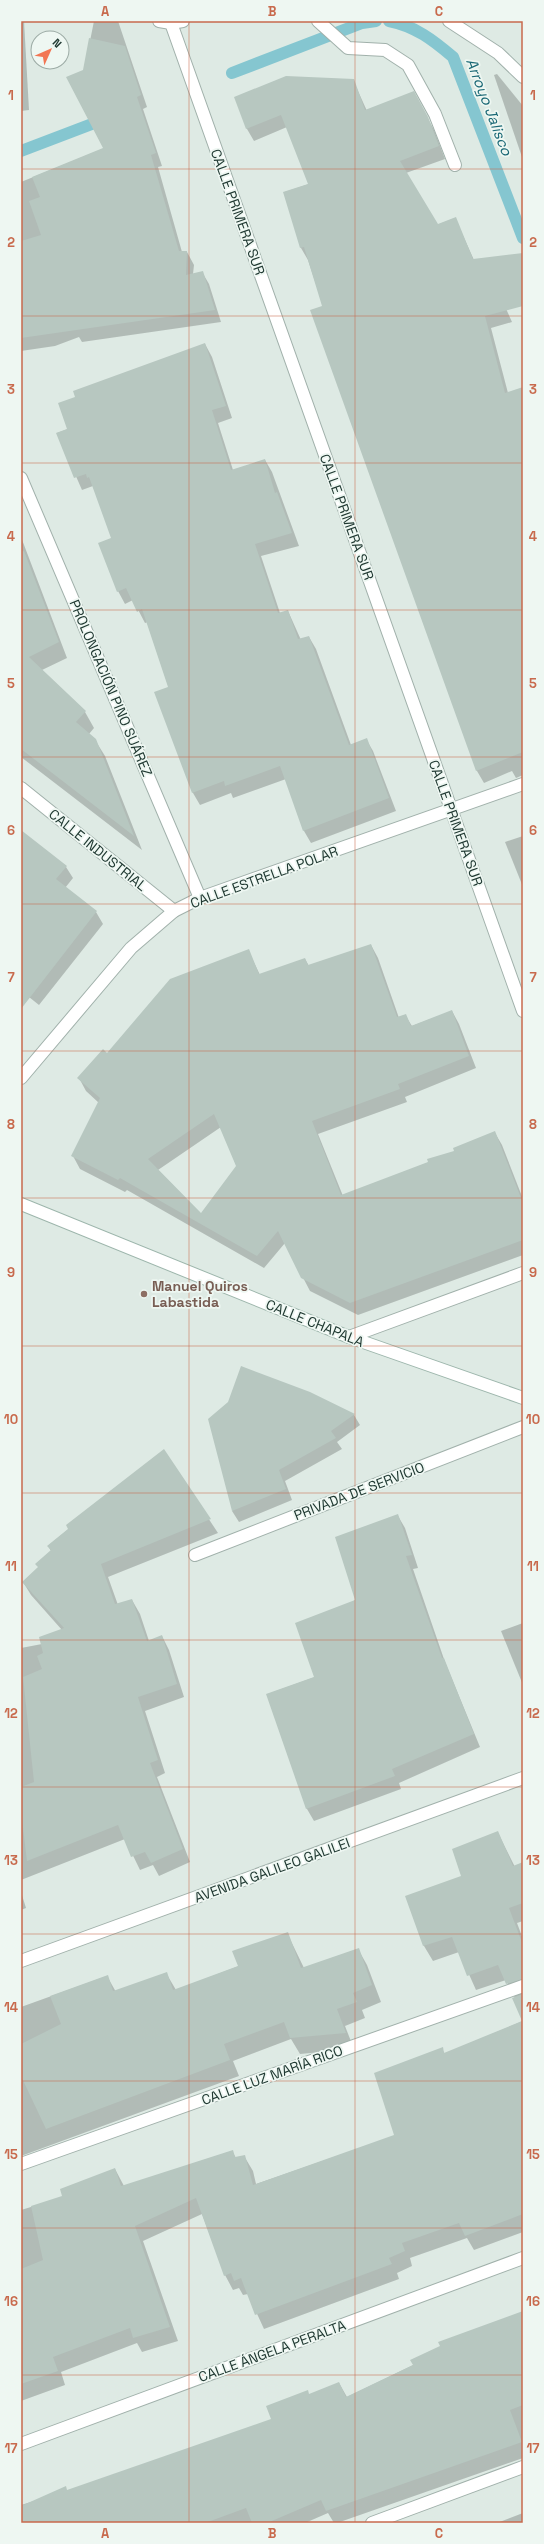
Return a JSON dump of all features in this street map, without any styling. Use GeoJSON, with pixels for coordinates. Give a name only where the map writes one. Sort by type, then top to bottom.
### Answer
{"type":"FeatureCollection","features":[{"type":"Feature","properties":{"kind":"street"},"geometry":{"type":"LineString","coordinates":[[159,21],[177,22]]}},
{"type":"Feature","properties":{"kind":"street"},"geometry":{"type":"LineString","coordinates":[[318,21],[348,48],[385,50],[408,65],[436,114],[454,165]]}},
{"type":"Feature","properties":{"kind":"street"},"geometry":{"type":"LineString","coordinates":[[449,21],[498,54],[523,78]]}},
{"type":"Feature","properties":{"kind":"street","name":"CALLE PRIMERA SUR"},"geometry":{"type":"LineString","coordinates":[[177,22],[451,810],[523,1011]]}},
{"type":"Feature","properties":{"kind":"street","name":"PROLONGACIÓN PINO SUÁREZ"},"geometry":{"type":"LineString","coordinates":[[21,478],[200,898]]}},
{"type":"Feature","properties":{"kind":"street","name":"CALLE ESTRELLA POLAR"},"geometry":{"type":"LineString","coordinates":[[21,1078],[131,948],[174,911],[200,898],[523,784]]}},
{"type":"Feature","properties":{"kind":"street","name":"CALLE INDUSTRIAL"},"geometry":{"type":"LineString","coordinates":[[21,788],[174,911]]}},
{"type":"Feature","properties":{"kind":"street","name":"CALLE CHAPALA"},"geometry":{"type":"LineString","coordinates":[[21,1204],[349,1337],[523,1398]]}},
{"type":"Feature","properties":{"kind":"street"},"geometry":{"type":"LineString","coordinates":[[349,1337],[523,1273]]}},
{"type":"Feature","properties":{"kind":"street","name":"PRIVADA DE SERVICIO"},"geometry":{"type":"LineString","coordinates":[[195,1555],[523,1427]]}},
{"type":"Feature","properties":{"kind":"street","name":"AVENIDA GALILEO GALILEI"},"geometry":{"type":"LineString","coordinates":[[21,1961],[523,1778]]}},
{"type":"Feature","properties":{"kind":"street","name":"CALLE LUZ MARÍA RICO"},"geometry":{"type":"LineString","coordinates":[[21,2164],[523,1986]]}},
{"type":"Feature","properties":{"kind":"street","name":"CALLE ÁNGELA PERALTA"},"geometry":{"type":"LineString","coordinates":[[21,2444],[523,2258]]}},
{"type":"Feature","properties":{"kind":"street"},"geometry":{"type":"LineString","coordinates":[[372,2523],[523,2467]]}},
{"type":"Feature","properties":{"kind":"building"},"geometry":{"type":"Polygon","coordinates":[[[89,38],[125,46],[141,95],[137,97],[156,153],[151,155],[179,251],[187,251],[186,275],[203,271],[215,310],[21,338],[21,241],[41,235],[29,201],[40,197],[32,177],[103,148],[66,77],[83,70],[89,38]]]}},
{"type":"Feature","properties":{"kind":"building"},"geometry":{"type":"Polygon","coordinates":[[[286,76],[354,79],[365,110],[414,91],[428,117],[439,146],[400,161],[438,224],[456,217],[473,259],[523,253],[523,306],[485,316],[505,393],[523,387],[523,752],[476,771],[310,310],[322,306],[304,247],[300,248],[283,192],[308,184],[281,115],[246,129],[234,97],[286,76]]]}},
{"type":"Feature","properties":{"kind":"building"},"geometry":{"type":"Polygon","coordinates":[[[205,343],[226,406],[212,410],[231,470],[265,459],[275,493],[277,492],[292,533],[255,544],[278,613],[288,610],[298,639],[309,636],[349,745],[367,738],[389,798],[303,831],[280,766],[225,786],[224,781],[192,793],[154,692],[168,687],[142,609],[137,612],[126,588],[117,592],[98,543],[111,538],[89,477],[87,478],[86,474],[74,478],[56,433],[67,429],[58,403],[75,397],[73,391],[205,343]]]}},
{"type":"Feature","properties":{"kind":"building"},"geometry":{"type":"Polygon","coordinates":[[[24,551],[59,642],[29,657],[86,711],[76,722],[96,739],[134,836],[21,749],[21,552],[24,551]]]}},
{"type":"Feature","properties":{"kind":"building"},"geometry":{"type":"Polygon","coordinates":[[[21,830],[67,866],[56,879],[97,911],[21,1009],[21,830]]]}},
{"type":"Feature","properties":{"kind":"building"},"geometry":{"type":"Polygon","coordinates":[[[371,944],[397,1017],[406,1014],[411,1026],[452,1010],[469,1056],[398,1084],[400,1089],[312,1121],[341,1195],[428,1162],[427,1159],[454,1151],[453,1148],[495,1131],[523,1203],[523,1240],[350,1303],[301,1278],[278,1231],[257,1256],[120,1178],[118,1180],[71,1156],[100,1098],[77,1078],[103,1049],[107,1053],[170,979],[249,949],[259,974],[305,958],[308,965],[371,944]],[[214,1114],[148,1159],[201,1213],[236,1166],[214,1114]]]}},
{"type":"Feature","properties":{"kind":"building"},"geometry":{"type":"Polygon","coordinates":[[[241,1366],[310,1392],[355,1414],[331,1431],[336,1438],[279,1470],[286,1489],[232,1511],[208,1419],[228,1402],[241,1366]]]}},
{"type":"Feature","properties":{"kind":"building"},"geometry":{"type":"Polygon","coordinates":[[[164,1449],[211,1519],[101,1564],[115,1604],[132,1599],[147,1641],[162,1635],[177,1684],[138,1697],[158,1760],[150,1763],[183,1849],[151,1863],[145,1852],[131,1857],[118,1825],[27,1861],[21,1812],[21,1787],[34,1782],[23,1677],[42,1669],[37,1656],[43,1653],[39,1637],[64,1628],[22,1582],[38,1567],[35,1564],[51,1550],[47,1546],[68,1529],[66,1525],[164,1449]]]}},
{"type":"Feature","properties":{"kind":"building"},"geometry":{"type":"Polygon","coordinates":[[[398,1514],[412,1555],[406,1556],[442,1658],[444,1658],[474,1734],[392,1769],[395,1776],[306,1809],[266,1694],[314,1677],[295,1623],[355,1600],[335,1537],[398,1514]]]}},
{"type":"Feature","properties":{"kind":"building"},"geometry":{"type":"Polygon","coordinates":[[[498,1831],[513,1866],[523,1862],[523,1903],[509,1908],[523,1945],[523,1979],[506,1984],[498,1965],[467,1976],[452,1937],[423,1946],[405,1896],[461,1876],[452,1849],[498,1831]]]}},
{"type":"Feature","properties":{"kind":"building"},"geometry":{"type":"Polygon","coordinates":[[[288,1932],[301,1968],[359,1948],[372,1985],[353,1993],[357,2002],[337,2009],[346,2033],[290,2038],[284,2022],[224,2044],[230,2060],[46,2129],[21,2076],[21,2044],[61,2024],[50,1996],[108,1975],[113,1991],[167,1972],[173,1990],[238,1966],[232,1951],[288,1932]]]}},
{"type":"Feature","properties":{"kind":"building"},"geometry":{"type":"Polygon","coordinates":[[[523,1994],[523,2214],[465,2236],[459,2223],[402,2243],[405,2251],[389,2258],[392,2264],[255,2315],[241,2278],[234,2281],[231,2273],[224,2276],[196,2198],[135,2226],[170,2327],[133,2338],[130,2328],[53,2357],[58,2371],[21,2384],[21,2269],[43,2260],[31,2206],[62,2196],[60,2189],[115,2168],[121,2186],[233,2150],[235,2157],[245,2155],[253,2185],[394,2135],[374,2073],[443,2047],[444,2053],[522,2021],[512,1998],[523,1994]]]}},
{"type":"Feature","properties":{"kind":"building"},"geometry":{"type":"Polygon","coordinates":[[[523,2311],[523,2405],[510,2410],[522,2442],[326,2511],[321,2500],[267,2523],[252,2523],[246,2508],[205,2523],[21,2523],[21,2506],[66,2486],[67,2490],[271,2419],[266,2406],[308,2390],[309,2394],[339,2382],[346,2397],[413,2365],[410,2360],[440,2346],[438,2342],[523,2311]]]}},
{"type":"Feature","properties":{"kind":"waterway","name":"Arroyo Jalisco"},"geometry":{"type":"LineString","coordinates":[[232,73],[362,23],[376,21]]}},
{"type":"Feature","properties":{"kind":"waterway","name":"Arroyo Jalisco"},"geometry":{"type":"LineString","coordinates":[[389,21],[407,26],[423,34],[453,57],[523,238]]}},
{"type":"Feature","properties":{"kind":"waterway","name":"Arroyo Jalisco"},"geometry":{"type":"LineString","coordinates":[[21,151],[105,119]]}},
{"type":"Feature","properties":{"kind":"place","name":"Manuel Quiros Labastida"},"geometry":{"type":"Point","coordinates":[144,1294]}}]}
